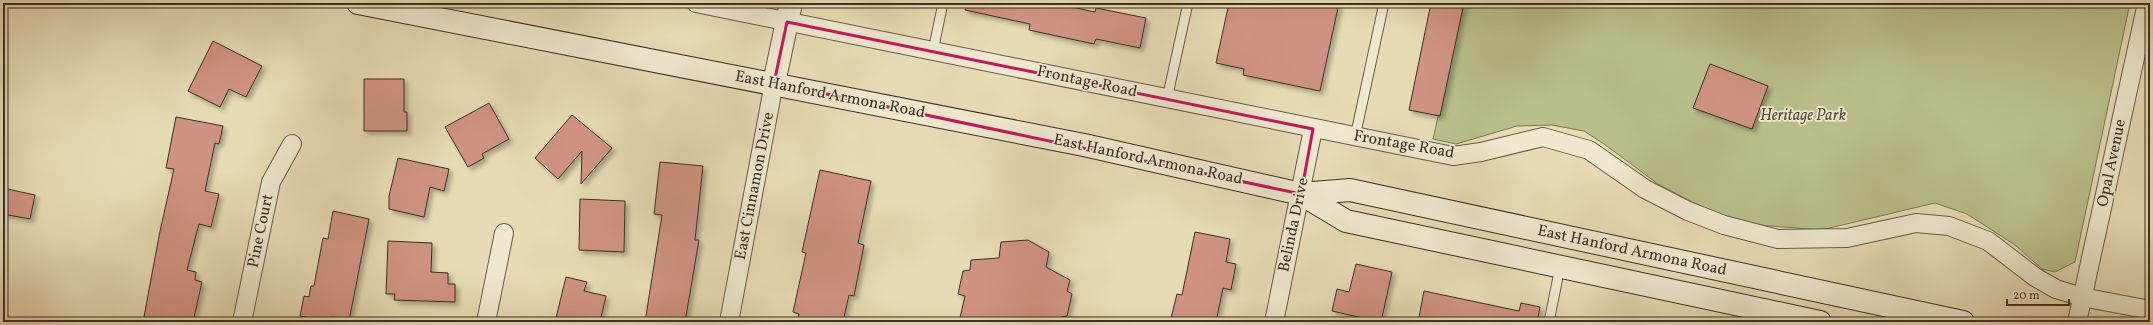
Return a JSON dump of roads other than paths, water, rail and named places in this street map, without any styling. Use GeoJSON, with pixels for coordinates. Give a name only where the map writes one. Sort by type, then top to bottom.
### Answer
{"type":"FeatureCollection","features":[{"type":"Feature","properties":{"kind":"main road","name":"East Hanford Armona Road"},"geometry":{"type":"LineString","coordinates":[[358,3],[774,83],[1084,145],[1301,194],[1350,190],[1963,322]]}},
{"type":"Feature","properties":{"kind":"main road","name":"East Cinnamon Drive"},"geometry":{"type":"LineString","coordinates":[[774,83],[789,12]]}},
{"type":"Feature","properties":{"kind":"main road","name":"East Hanford Armona Road"},"geometry":{"type":"LineString","coordinates":[[1301,194],[1346,221],[1560,268],[1820,322]]}},
{"type":"Feature","properties":{"kind":"street","name":"Frontage Road"},"geometry":{"type":"LineString","coordinates":[[696,3],[789,12],[933,51],[1453,156],[1481,152],[1543,137],[1589,150],[1645,188],[1688,211],[1724,225],[1778,239],[1847,238],[1916,223],[1949,226],[1988,241],[2035,277],[2056,289],[2082,297],[2150,310]]}},
{"type":"Feature","properties":{"kind":"street","name":"Opal Avenue"},"geometry":{"type":"LineString","coordinates":[[2077,322],[2091,264],[2147,3]]}},
{"type":"Feature","properties":{"kind":"street","name":"East Cinnamon Drive"},"geometry":{"type":"LineString","coordinates":[[729,322],[774,83]]}},
{"type":"Feature","properties":{"kind":"street","name":"Belinda Drive"},"geometry":{"type":"LineString","coordinates":[[1274,322],[1301,194],[1313,128]]}},
{"type":"Feature","properties":{"kind":"street","name":"Pine Court"},"geometry":{"type":"LineString","coordinates":[[242,322],[271,182],[292,144]]}},
{"type":"Feature","properties":{"kind":"street"},"geometry":{"type":"LineString","coordinates":[[486,322],[504,232]]}},
{"type":"Feature","properties":{"kind":"lane"},"geometry":{"type":"LineString","coordinates":[[933,51],[943,3]]}},
{"type":"Feature","properties":{"kind":"lane"},"geometry":{"type":"LineString","coordinates":[[1167,99],[1188,3]]}},
{"type":"Feature","properties":{"kind":"lane"},"geometry":{"type":"LineString","coordinates":[[1355,137],[1384,3]]}},
{"type":"Feature","properties":{"kind":"lane"},"geometry":{"type":"LineString","coordinates":[[1549,322],[1560,268]]}},
{"type":"Feature","properties":{"kind":"park label","name":"Heritage Park"},"geometry":{"type":"Point","coordinates":[1803,116]}}]}
